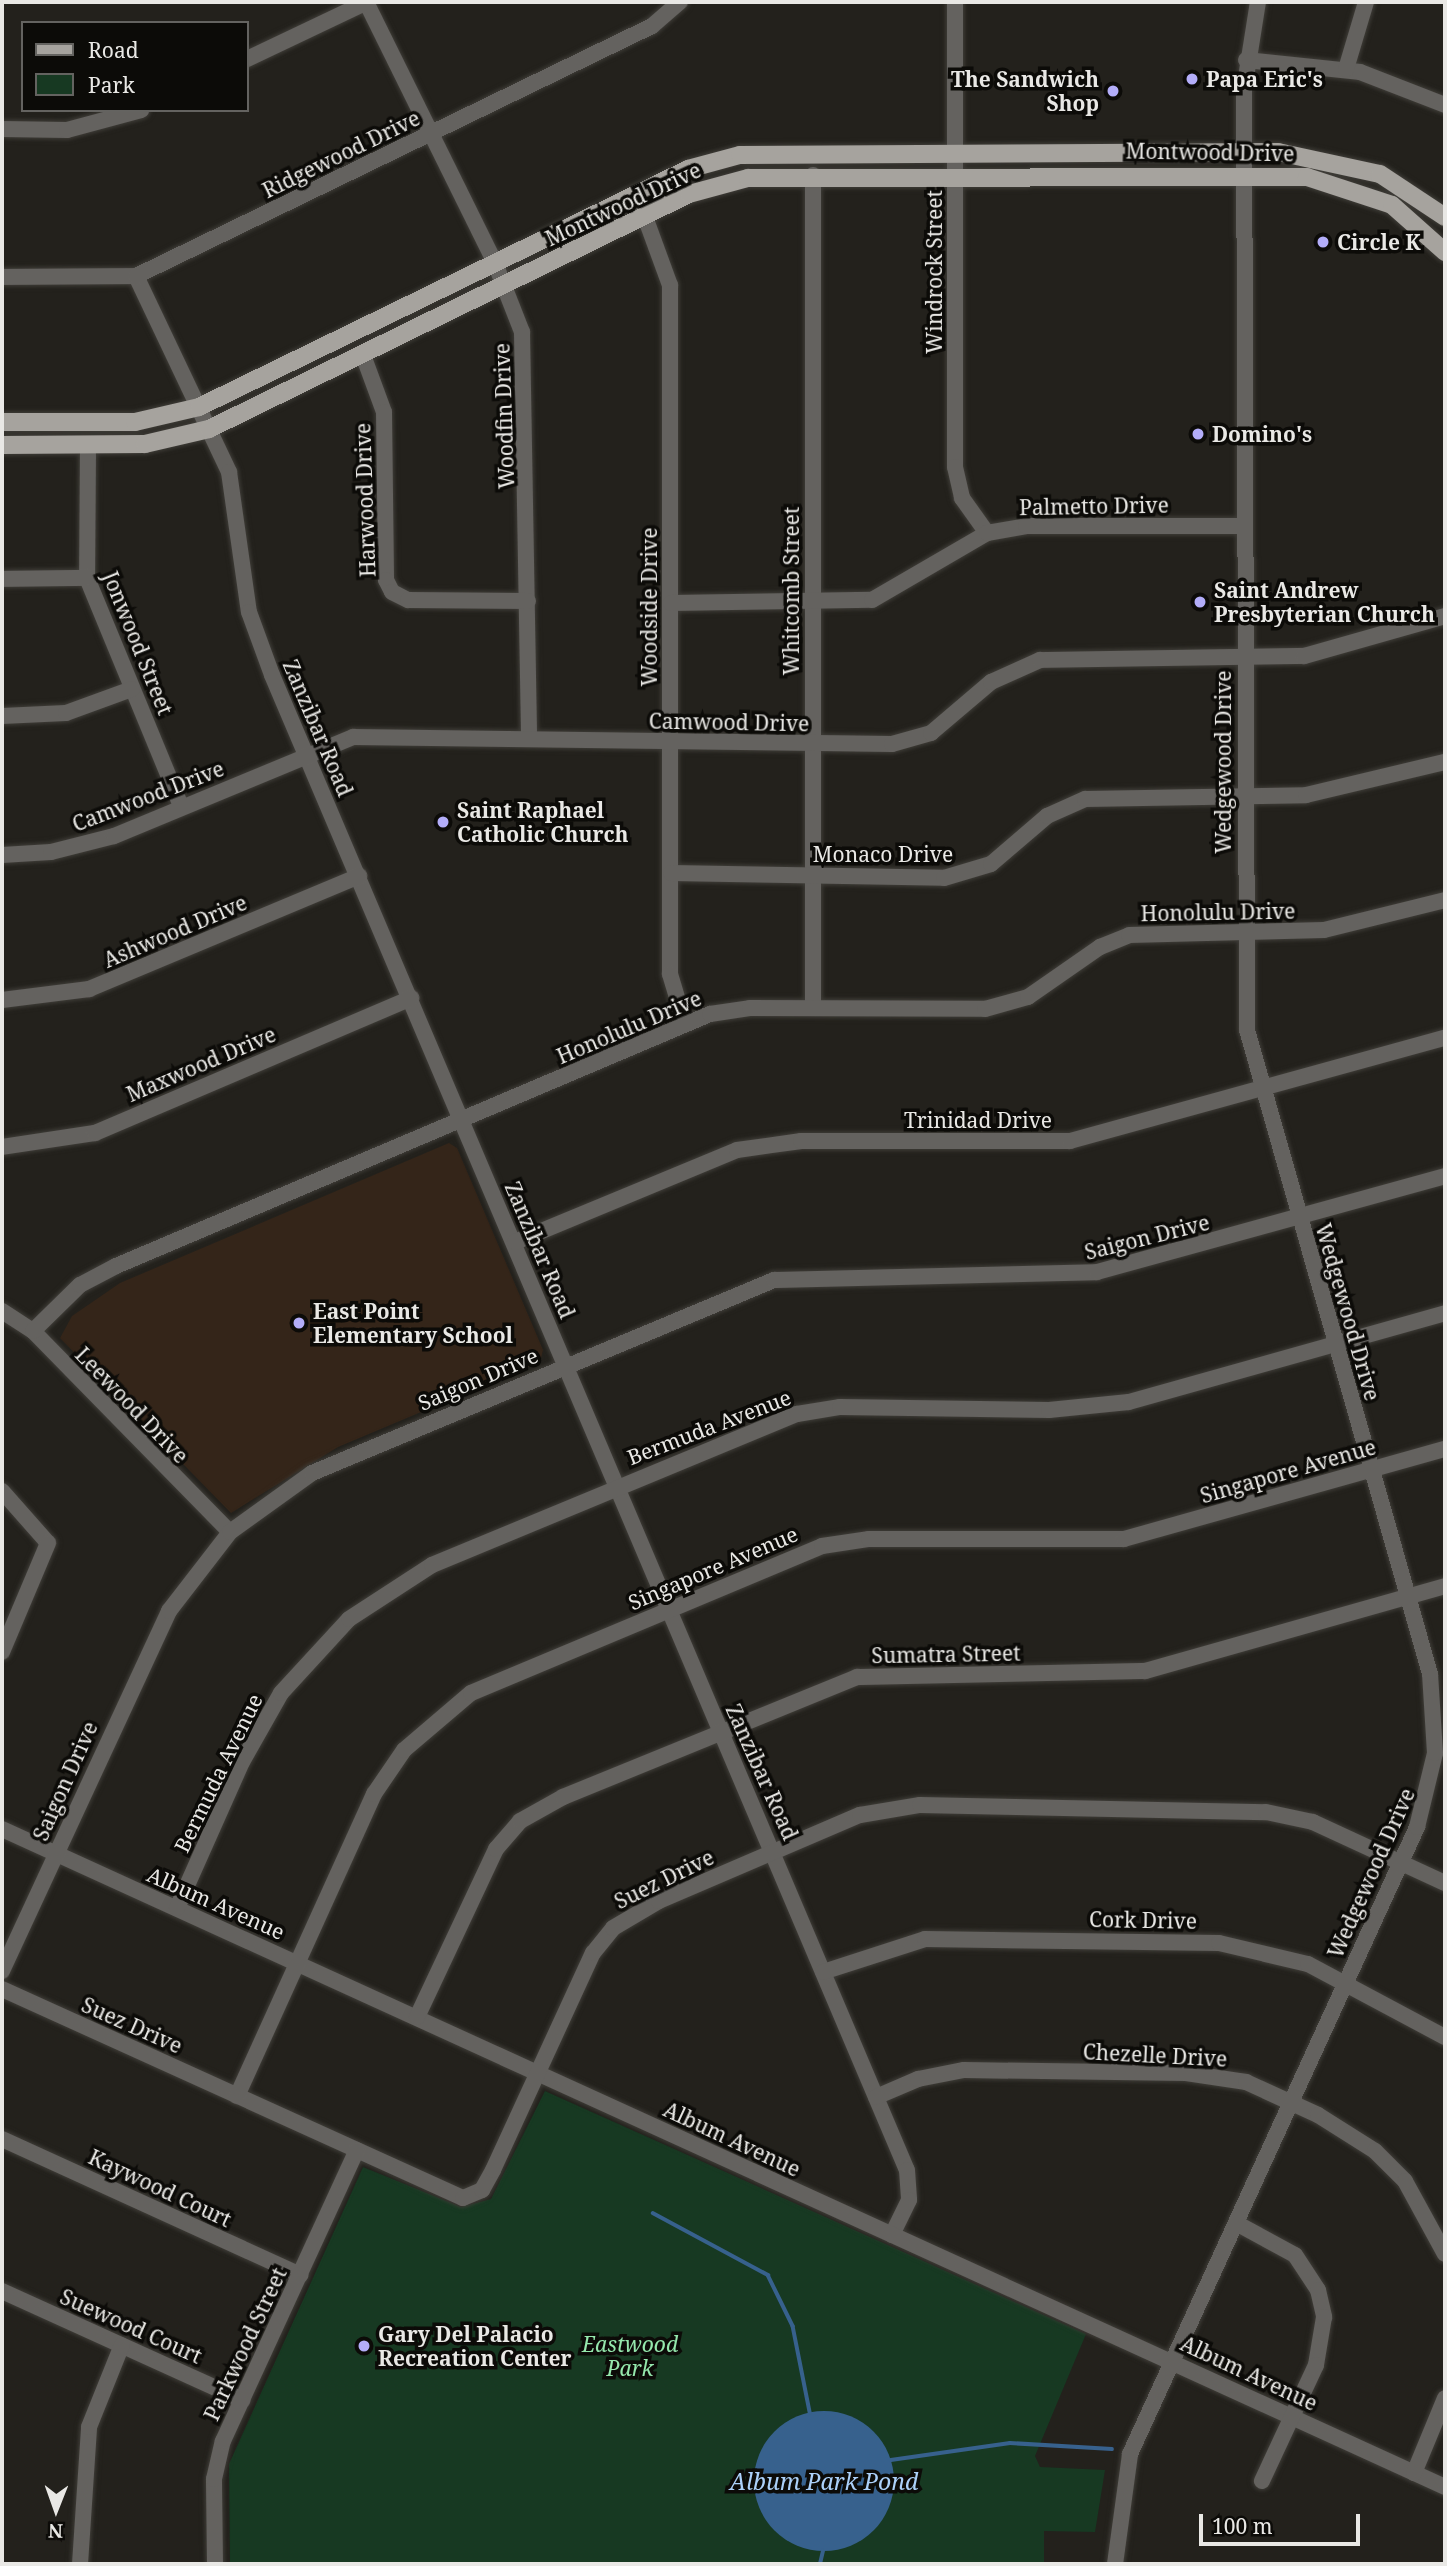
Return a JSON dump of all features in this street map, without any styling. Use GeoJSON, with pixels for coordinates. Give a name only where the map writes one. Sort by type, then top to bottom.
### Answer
{"type":"FeatureCollection","features":[{"type":"Feature","properties":{"kind":"main road","name":"Montwood Drive"},"geometry":{"type":"LineString","coordinates":[[2,422],[135,422],[199,407],[688,169],[740,155],[955,150],[1245,150],[1359,167],[1406,188],[1445,217]]}},
{"type":"Feature","properties":{"kind":"main road"},"geometry":{"type":"LineString","coordinates":[[1089,150],[1089,174]]}},
{"type":"Feature","properties":{"kind":"main road","name":"Montwood Drive"},"geometry":{"type":"LineString","coordinates":[[2,445],[88,446],[145,443],[208,429],[647,216],[723,183],[813,174],[1244,172],[1307,177],[1368,193],[1408,216],[1445,253]]}},
{"type":"Feature","properties":{"kind":"street","name":"Woodfin Drive"},"geometry":{"type":"LineString","coordinates":[[367,2],[505,285],[527,366],[529,738]]}},
{"type":"Feature","properties":{"kind":"street"},"geometry":{"type":"LineString","coordinates":[[248,59],[367,2]]}},
{"type":"Feature","properties":{"kind":"street","name":"Ridgewood Drive"},"geometry":{"type":"LineString","coordinates":[[2,277],[136,276],[652,26],[680,2]]}},
{"type":"Feature","properties":{"kind":"street","name":"Windrock Street"},"geometry":{"type":"LineString","coordinates":[[955,2],[955,467],[968,510],[986,533]]}},
{"type":"Feature","properties":{"kind":"street","name":"Wedgewood Drive"},"geometry":{"type":"LineString","coordinates":[[1115,2564],[1124,2475],[1402,1861],[1431,1790],[1440,1753],[1434,1693],[1409,1596],[1298,1216],[1247,1030],[1244,933],[1244,172],[1246,60],[1258,2]]}},
{"type":"Feature","properties":{"kind":"street"},"geometry":{"type":"LineString","coordinates":[[1346,69],[1366,2]]}},
{"type":"Feature","properties":{"kind":"street"},"geometry":{"type":"LineString","coordinates":[[1246,60],[1346,69],[1445,105]]}},
{"type":"Feature","properties":{"kind":"street"},"geometry":{"type":"LineString","coordinates":[[2,129],[76,129],[134,112]]}},
{"type":"Feature","properties":{"kind":"street","name":"Whitcomb Street"},"geometry":{"type":"LineString","coordinates":[[813,174],[813,1007]]}},
{"type":"Feature","properties":{"kind":"street","name":"Woodside Drive"},"geometry":{"type":"LineString","coordinates":[[637,195],[647,216],[670,285],[670,974],[685,1024]]}},
{"type":"Feature","properties":{"kind":"street","name":"Zanzibar Road"},"geometry":{"type":"LineString","coordinates":[[136,276],[199,407],[237,498],[249,612],[306,755],[774,1853],[910,2183],[892,2235]]}},
{"type":"Feature","properties":{"kind":"street","name":"Harwood Drive"},"geometry":{"type":"LineString","coordinates":[[363,355],[384,412],[386,580],[392,592],[408,600],[528,601]]}},
{"type":"Feature","properties":{"kind":"street","name":"Jonwood Street"},"geometry":{"type":"LineString","coordinates":[[88,446],[87,578],[181,806]]}},
{"type":"Feature","properties":{"kind":"street","name":"Palmetto Drive"},"geometry":{"type":"LineString","coordinates":[[671,603],[812,604],[889,594],[986,533],[1026,526],[1244,526]]}},
{"type":"Feature","properties":{"kind":"street"},"geometry":{"type":"LineString","coordinates":[[2,579],[87,578]]}},
{"type":"Feature","properties":{"kind":"street","name":"Camwood Drive"},"geometry":{"type":"LineString","coordinates":[[2,855],[77,847],[306,755],[364,736],[812,744],[912,740],[946,724],[1001,676],[1040,660],[1244,658],[1311,654],[1445,616]]}},
{"type":"Feature","properties":{"kind":"street"},"geometry":{"type":"LineString","coordinates":[[2,716],[66,713],[132,689]]}},
{"type":"Feature","properties":{"kind":"street","name":"Monaco Drive"},"geometry":{"type":"LineString","coordinates":[[671,873],[959,876],[991,864],[1047,816],[1085,799],[1332,792],[1445,762]]}},
{"type":"Feature","properties":{"kind":"street","name":"Ashwood Drive"},"geometry":{"type":"LineString","coordinates":[[2,1000],[89,989],[359,876]]}},
{"type":"Feature","properties":{"kind":"street","name":"Honolulu Drive"},"geometry":{"type":"LineString","coordinates":[[33,1331],[80,1285],[116,1266],[685,1024],[730,1010],[813,1007],[985,1009],[1028,997],[1100,947],[1129,935],[1324,930],[1445,900]]}},
{"type":"Feature","properties":{"kind":"street","name":"Maxwood Drive"},"geometry":{"type":"LineString","coordinates":[[2,1147],[95,1133],[411,998]]}},
{"type":"Feature","properties":{"kind":"street","name":"Trinidad Drive"},"geometry":{"type":"LineString","coordinates":[[515,1242],[716,1157],[767,1143],[1070,1141],[1445,1038]]}},
{"type":"Feature","properties":{"kind":"street","name":"Saigon Drive"},"geometry":{"type":"LineString","coordinates":[[2,1971],[160,1626],[230,1531],[312,1474],[566,1365],[774,1280],[824,1274],[1076,1275],[1445,1176]]}},
{"type":"Feature","properties":{"kind":"street","name":"Leewood Drive"},"geometry":{"type":"LineString","coordinates":[[2,1311],[33,1331],[230,1531]]}},
{"type":"Feature","properties":{"kind":"street","name":"Bermuda Avenue"},"geometry":{"type":"LineString","coordinates":[[177,1908],[262,1721],[297,1672],[349,1619],[432,1564],[617,1485],[806,1412],[1084,1408],[1160,1395],[1445,1313]]}},
{"type":"Feature","properties":{"kind":"street","name":"Singapore Avenue"},"geometry":{"type":"LineString","coordinates":[[237,2096],[374,1794],[439,1714],[481,1688],[669,1609],[839,1542],[1124,1539],[1445,1449]]}},
{"type":"Feature","properties":{"kind":"street"},"geometry":{"type":"LineString","coordinates":[[2,1491],[48,1543],[2,1653]]}},
{"type":"Feature","properties":{"kind":"street","name":"Sumatra Street"},"geometry":{"type":"LineString","coordinates":[[417,2017],[486,1867],[520,1821],[721,1731],[857,1677],[1135,1672],[1445,1586]]}},
{"type":"Feature","properties":{"kind":"street","name":"Suez Drive"},"geometry":{"type":"LineString","coordinates":[[2,1989],[357,2151],[471,2197],[494,2170],[593,1954],[613,1928],[659,1901],[871,1812],[1001,1806],[1266,1812],[1313,1822],[1445,1883]]}},
{"type":"Feature","properties":{"kind":"street","name":"Album Avenue"},"geometry":{"type":"LineString","coordinates":[[2,1829],[1174,2361],[1445,2487]]}},
{"type":"Feature","properties":{"kind":"street","name":"Cork Drive"},"geometry":{"type":"LineString","coordinates":[[823,1972],[914,1941],[1031,1939],[1248,1946],[1346,1982],[1445,2037]]}},
{"type":"Feature","properties":{"kind":"street","name":"Chezelle Drive"},"geometry":{"type":"LineString","coordinates":[[876,2096],[944,2072],[1048,2071],[1215,2075],[1291,2102],[1359,2139],[1390,2164],[1423,2207],[1445,2254]]}},
{"type":"Feature","properties":{"kind":"street","name":"Kaywood Court"},"geometry":{"type":"LineString","coordinates":[[2,2139],[300,2275]]}},
{"type":"Feature","properties":{"kind":"street","name":"Parkwood Street"},"geometry":{"type":"LineString","coordinates":[[215,2564],[217,2461],[242,2400],[357,2151]]}},
{"type":"Feature","properties":{"kind":"street"},"geometry":{"type":"LineString","coordinates":[[1236,2223],[1295,2255],[1321,2303],[1321,2346],[1262,2481]]}},
{"type":"Feature","properties":{"kind":"street","name":"Suewood Court"},"geometry":{"type":"LineString","coordinates":[[2,2291],[242,2400]]}},
{"type":"Feature","properties":{"kind":"street"},"geometry":{"type":"LineString","coordinates":[[80,2564],[89,2427],[122,2345]]}},
{"type":"Feature","properties":{"kind":"street"},"geometry":{"type":"LineString","coordinates":[[1414,2473],[1445,2398]]}},
{"type":"Feature","properties":{"kind":"shaded area","name":"East Point Elementary School"},"geometry":{"type":"Polygon","coordinates":[[[449,1143],[457,1148],[543,1350],[540,1362],[338,1447],[231,1513],[60,1338],[72,1316],[120,1283],[449,1143]]]}},
{"type":"Feature","properties":{"kind":"green space","name":"Eastwood Park"},"geometry":{"type":"Polygon","coordinates":[[[545,2091],[1086,2334],[1035,2456],[1040,2467],[1105,2470],[1095,2532],[1044,2531],[1044,2564],[230,2564],[229,2464],[363,2167],[461,2207],[491,2199],[545,2091]]]}},
{"type":"Feature","properties":{"kind":"water","name":"Album Park Pond"},"geometry":{"type":"Polygon","coordinates":[[[824,2411],[851,2416],[874,2431],[889,2454],[894,2481],[889,2508],[874,2531],[851,2546],[824,2551],[797,2546],[774,2531],[759,2508],[754,2481],[759,2454],[774,2431],[797,2416],[824,2411]]]}},
{"type":"Feature","properties":{"kind":"waterway"},"geometry":{"type":"LineString","coordinates":[[653,2213],[768,2275],[793,2326],[810,2412]]}},
{"type":"Feature","properties":{"kind":"waterway"},"geometry":{"type":"LineString","coordinates":[[891,2460],[1010,2443],[1112,2449]]}},
{"type":"Feature","properties":{"kind":"waterway"},"geometry":{"type":"LineString","coordinates":[[820,2564],[823,2551]]}},
{"type":"Feature","properties":{"kind":"place","name":"Papa Eric's"},"geometry":{"type":"Point","coordinates":[1192,79]}},
{"type":"Feature","properties":{"kind":"place","name":"The Sandwich Shop"},"geometry":{"type":"Point","coordinates":[1113,91]}},
{"type":"Feature","properties":{"kind":"place","name":"Circle K"},"geometry":{"type":"Point","coordinates":[1323,242]}},
{"type":"Feature","properties":{"kind":"place","name":"Domino's"},"geometry":{"type":"Point","coordinates":[1198,434]}},
{"type":"Feature","properties":{"kind":"place","name":"Saint Andrew Presbyterian Church"},"geometry":{"type":"Point","coordinates":[1200,602]}},
{"type":"Feature","properties":{"kind":"place","name":"Saint Raphael Catholic Church"},"geometry":{"type":"Point","coordinates":[443,822]}},
{"type":"Feature","properties":{"kind":"place","name":"East Point Elementary School"},"geometry":{"type":"Point","coordinates":[299,1323]}},
{"type":"Feature","properties":{"kind":"place","name":"Gary Del Palacio Recreation Center"},"geometry":{"type":"Point","coordinates":[364,2346]}}]}
